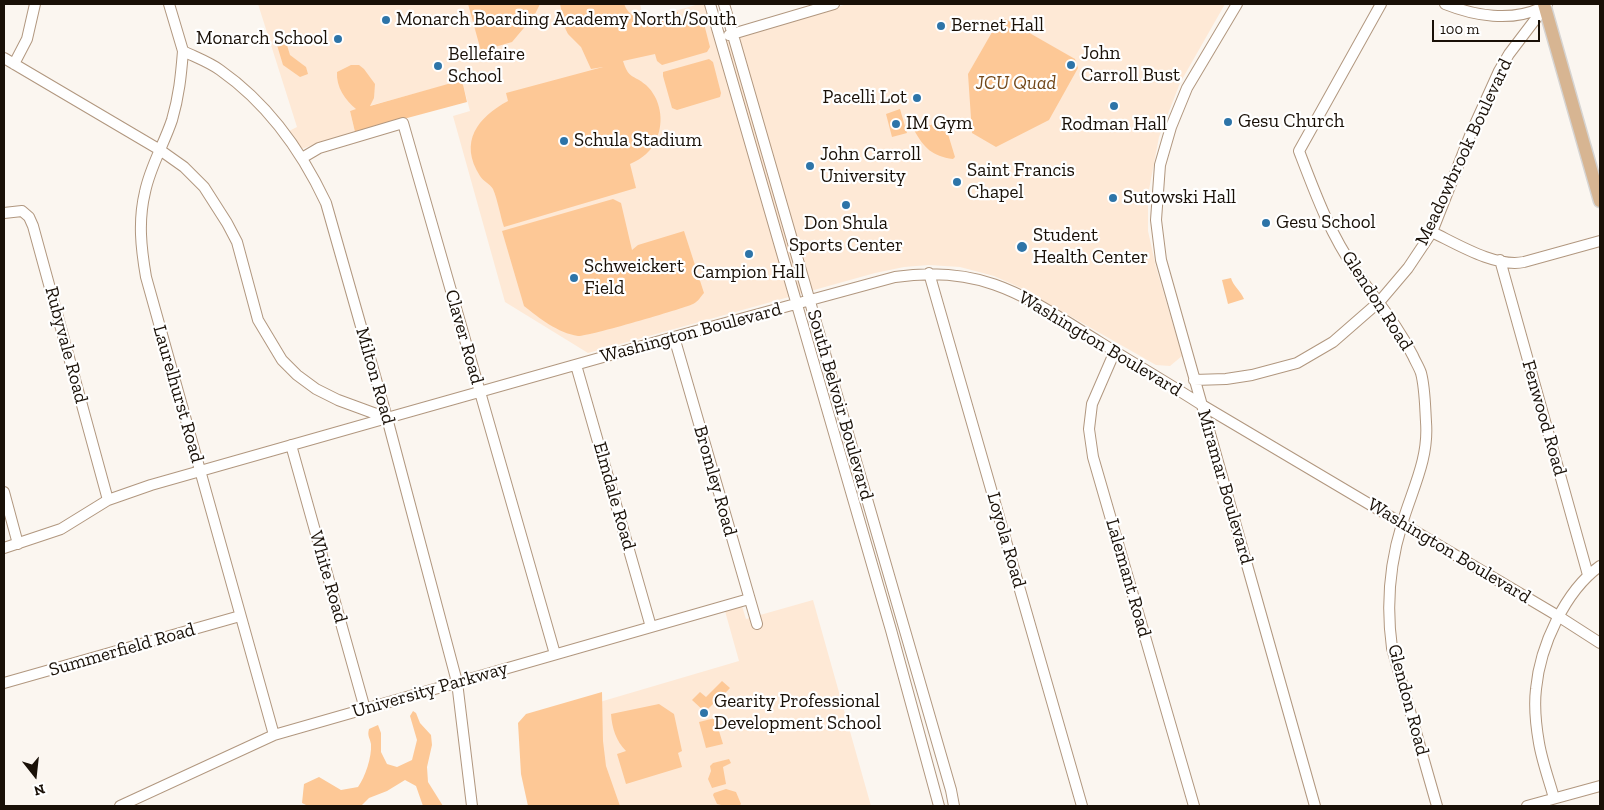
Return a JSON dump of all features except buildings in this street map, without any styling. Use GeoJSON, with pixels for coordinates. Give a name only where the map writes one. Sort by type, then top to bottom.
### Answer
{"type":"FeatureCollection","features":[{"type":"Feature","properties":{"kind":"main road"},"geometry":{"type":"LineString","coordinates":[[1545,4],[1600,201]]}},
{"type":"Feature","properties":{"kind":"street"},"geometry":{"type":"LineString","coordinates":[[14,64],[27,39],[35,4]]}},
{"type":"Feature","properties":{"kind":"street"},"geometry":{"type":"LineString","coordinates":[[169,4],[183,51]]}},
{"type":"Feature","properties":{"kind":"street","name":"South Belvoir Boulevard"},"geometry":{"type":"LineString","coordinates":[[710,4],[891,630],[939,806]]}},
{"type":"Feature","properties":{"kind":"street","name":"South Belvoir Boulevard"},"geometry":{"type":"LineString","coordinates":[[724,4],[904,626],[954,806]]}},
{"type":"Feature","properties":{"kind":"street"},"geometry":{"type":"LineString","coordinates":[[720,38],[834,4]]}},
{"type":"Feature","properties":{"kind":"street","name":"Miramar Boulevard"},"geometry":{"type":"LineString","coordinates":[[1236,4],[1187,88],[1171,127],[1160,164],[1156,220],[1162,260],[1194,380],[1315,806]]}},
{"type":"Feature","properties":{"kind":"street","name":"Glendon Road"},"geometry":{"type":"LineString","coordinates":[[1381,4],[1299,151],[1320,208],[1336,238],[1356,271],[1380,301],[1402,334],[1420,372],[1427,424],[1423,460],[1392,559],[1388,598],[1388,624],[1392,648],[1437,806]]}},
{"type":"Feature","properties":{"kind":"street"},"geometry":{"type":"LineString","coordinates":[[1445,4],[1472,12],[1502,16],[1524,15],[1545,4]]}},
{"type":"Feature","properties":{"kind":"street","name":"Meadowbrook Boulevard"},"geometry":{"type":"LineString","coordinates":[[1194,380],[1226,379],[1252,375],[1296,363],[1333,342],[1380,301],[1408,268],[1432,232],[1471,133],[1499,70],[1545,4]]}},
{"type":"Feature","properties":{"kind":"street","name":"Laurelhurst Road"},"geometry":{"type":"LineString","coordinates":[[183,51],[180,87],[171,120],[145,192],[140,224],[141,250],[146,277],[274,735]]}},
{"type":"Feature","properties":{"kind":"street","name":"Milton Road"},"geometry":{"type":"LineString","coordinates":[[183,51],[220,70],[272,116],[312,173],[326,203],[387,418],[457,682],[472,806]]}},
{"type":"Feature","properties":{"kind":"street"},"geometry":{"type":"LineString","coordinates":[[4,58],[160,150],[184,167],[204,187],[227,223],[236,242],[258,320],[282,360],[297,375],[316,389],[338,400],[387,418]]}},
{"type":"Feature","properties":{"kind":"street","name":"Claver Road"},"geometry":{"type":"LineString","coordinates":[[302,158],[319,148],[403,123],[555,654]]}},
{"type":"Feature","properties":{"kind":"street","name":"Rubyvale Road"},"geometry":{"type":"LineString","coordinates":[[4,213],[22,211],[29,217],[33,226],[108,500]]}},
{"type":"Feature","properties":{"kind":"street"},"geometry":{"type":"LineString","coordinates":[[1432,232],[1478,254],[1518,263],[1600,241]]}},
{"type":"Feature","properties":{"kind":"street","name":"Fenwood Road"},"geometry":{"type":"LineString","coordinates":[[1500,260],[1588,575]]}},
{"type":"Feature","properties":{"kind":"street","name":"Loyola Road"},"geometry":{"type":"LineString","coordinates":[[929,273],[1082,806]]}},
{"type":"Feature","properties":{"kind":"street","name":"Washington Boulevard"},"geometry":{"type":"LineString","coordinates":[[4,548],[61,529],[108,500],[200,471],[895,276],[946,273],[997,284],[1027,298],[1600,643]]}},
{"type":"Feature","properties":{"kind":"street","name":"Bromley Road"},"geometry":{"type":"LineString","coordinates":[[674,337],[757,624]]}},
{"type":"Feature","properties":{"kind":"street","name":"Lalemant Road"},"geometry":{"type":"LineString","coordinates":[[1115,352],[1092,404],[1089,429],[1093,457],[1194,806]]}},
{"type":"Feature","properties":{"kind":"street","name":"Elmdale Road"},"geometry":{"type":"LineString","coordinates":[[576,364],[651,627]]}},
{"type":"Feature","properties":{"kind":"street","name":"White Road"},"geometry":{"type":"LineString","coordinates":[[292,446],[365,709]]}},
{"type":"Feature","properties":{"kind":"street"},"geometry":{"type":"LineString","coordinates":[[4,492],[18,544]]}},
{"type":"Feature","properties":{"kind":"street"},"geometry":{"type":"LineString","coordinates":[[1554,798],[1539,744],[1535,690],[1541,660],[1558,616],[1588,575],[1600,566]]}},
{"type":"Feature","properties":{"kind":"street","name":"University Parkway"},"geometry":{"type":"LineString","coordinates":[[120,806],[274,735],[749,599]]}},
{"type":"Feature","properties":{"kind":"street","name":"Summerfield Road"},"geometry":{"type":"LineString","coordinates":[[4,683],[240,616]]}},
{"type":"Feature","properties":{"kind":"street"},"geometry":{"type":"LineString","coordinates":[[891,630],[904,626]]}},
{"type":"Feature","properties":{"kind":"street"},"geometry":{"type":"LineString","coordinates":[[1527,806],[1600,786]]}},
{"type":"Feature","properties":{"kind":"shaded area","name":"John Carroll University"},"geometry":{"type":"Polygon","coordinates":[[[258,4],[640,4],[644,20],[704,4],[716,44],[847,4],[1225,4],[1180,83],[1159,137],[1148,195],[1148,231],[1156,267],[1182,356],[1170,366],[1156,365],[1021,288],[994,276],[960,267],[929,265],[904,267],[875,273],[588,353],[505,302],[453,116],[470,111],[462,81],[350,111],[355,132],[302,149],[289,131],[297,127],[258,4]]]}},
{"type":"Feature","properties":{"kind":"shaded area","name":"Gearity Professional Development School"},"geometry":{"type":"Polygon","coordinates":[[[813,600],[871,806],[537,806],[525,724],[739,661],[725,611],[742,606],[746,619],[813,600]]]}},
{"type":"Feature","properties":{"kind":"green space"},"geometry":{"type":"Polygon","coordinates":[[[468,4],[540,4],[534,16],[512,42],[481,51],[468,4]]]}},
{"type":"Feature","properties":{"kind":"green space","name":"Schula Stadium"},"geometry":{"type":"Polygon","coordinates":[[[560,4],[624,4],[634,16],[648,19],[678,12],[678,19],[697,13],[702,16],[710,47],[707,52],[662,65],[657,61],[655,54],[623,61],[629,74],[646,85],[651,91],[658,103],[661,117],[657,138],[652,147],[643,157],[630,164],[636,188],[504,227],[493,189],[481,178],[474,164],[471,142],[474,132],[488,115],[508,101],[506,93],[603,67],[591,69],[581,47],[568,34],[565,28],[560,4]]]}},
{"type":"Feature","properties":{"kind":"green space","name":"JCU Quad"},"geometry":{"type":"Polygon","coordinates":[[[1005,19],[1075,59],[1078,68],[1049,120],[996,147],[972,133],[968,74],[999,20],[1005,19]]]}},
{"type":"Feature","properties":{"kind":"green space"},"geometry":{"type":"Polygon","coordinates":[[[286,42],[290,55],[306,67],[308,74],[300,77],[283,65],[277,45],[286,42]]]}},
{"type":"Feature","properties":{"kind":"green space"},"geometry":{"type":"Polygon","coordinates":[[[709,59],[713,62],[721,93],[720,97],[677,110],[672,108],[663,72],[709,59]]]}},
{"type":"Feature","properties":{"kind":"green space"},"geometry":{"type":"Polygon","coordinates":[[[351,65],[359,65],[375,84],[374,98],[370,106],[462,80],[467,102],[355,132],[350,111],[356,109],[342,93],[337,78],[337,72],[351,65]]]}},
{"type":"Feature","properties":{"kind":"green space","name":"IM Gym"},"geometry":{"type":"Polygon","coordinates":[[[900,109],[907,133],[892,137],[886,114],[900,109]]]}},
{"type":"Feature","properties":{"kind":"green space"},"geometry":{"type":"Polygon","coordinates":[[[944,121],[955,157],[953,159],[939,156],[929,150],[921,142],[914,130],[944,121]]]}},
{"type":"Feature","properties":{"kind":"green space","name":"Schweickert Field"},"geometry":{"type":"Polygon","coordinates":[[[613,199],[621,203],[632,250],[638,245],[684,231],[704,293],[695,303],[685,307],[615,328],[578,336],[563,332],[524,306],[502,231],[613,199]]]}},
{"type":"Feature","properties":{"kind":"green space"},"geometry":{"type":"Polygon","coordinates":[[[1231,278],[1244,299],[1228,304],[1222,280],[1231,278]]]}},
{"type":"Feature","properties":{"kind":"green space"},"geometry":{"type":"Polygon","coordinates":[[[722,681],[730,688],[705,712],[692,700],[700,692],[706,697],[722,681]]]}},
{"type":"Feature","properties":{"kind":"green space"},"geometry":{"type":"Polygon","coordinates":[[[602,692],[603,741],[606,766],[620,806],[528,806],[521,774],[518,723],[526,714],[602,692]]]}},
{"type":"Feature","properties":{"kind":"green space"},"geometry":{"type":"Polygon","coordinates":[[[659,704],[674,714],[682,751],[678,753],[682,767],[626,784],[617,754],[626,751],[615,734],[611,714],[659,704]]]}},
{"type":"Feature","properties":{"kind":"green space"},"geometry":{"type":"Polygon","coordinates":[[[413,711],[416,713],[420,723],[431,735],[432,745],[427,767],[428,782],[443,806],[423,806],[416,786],[405,780],[387,791],[369,798],[361,806],[308,806],[302,803],[304,784],[319,777],[341,790],[358,787],[369,761],[371,744],[368,735],[369,729],[378,725],[381,733],[381,752],[387,764],[397,767],[412,760],[417,740],[410,716],[413,711]]]}},
{"type":"Feature","properties":{"kind":"green space"},"geometry":{"type":"Polygon","coordinates":[[[715,718],[723,744],[706,748],[699,722],[715,718]]]}},
{"type":"Feature","properties":{"kind":"green space"},"geometry":{"type":"Polygon","coordinates":[[[729,759],[731,763],[723,767],[726,784],[712,788],[708,779],[711,771],[710,766],[713,763],[729,759]]]}},
{"type":"Feature","properties":{"kind":"green space"},"geometry":{"type":"Polygon","coordinates":[[[726,789],[736,792],[741,804],[739,806],[717,804],[714,793],[726,789]]]}},
{"type":"Feature","properties":{"kind":"place","name":"Monarch Boarding Academy North/South"},"geometry":{"type":"Point","coordinates":[386,20]}},
{"type":"Feature","properties":{"kind":"place","name":"Bernet Hall"},"geometry":{"type":"Point","coordinates":[941,26]}},
{"type":"Feature","properties":{"kind":"place","name":"Monarch School"},"geometry":{"type":"Point","coordinates":[338,39]}},
{"type":"Feature","properties":{"kind":"place","name":"John Carroll Bust"},"geometry":{"type":"Point","coordinates":[1071,65]}},
{"type":"Feature","properties":{"kind":"place","name":"Bellefaire School"},"geometry":{"type":"Point","coordinates":[438,66]}},
{"type":"Feature","properties":{"kind":"place","name":"Pacelli Lot"},"geometry":{"type":"Point","coordinates":[917,98]}},
{"type":"Feature","properties":{"kind":"place","name":"Rodman Hall"},"geometry":{"type":"Point","coordinates":[1114,106]}},
{"type":"Feature","properties":{"kind":"place","name":"Gesu Church"},"geometry":{"type":"Point","coordinates":[1228,122]}},
{"type":"Feature","properties":{"kind":"place","name":"IM Gym"},"geometry":{"type":"Point","coordinates":[896,124]}},
{"type":"Feature","properties":{"kind":"place","name":"Schula Stadium"},"geometry":{"type":"Point","coordinates":[564,141]}},
{"type":"Feature","properties":{"kind":"place","name":"John Carroll University"},"geometry":{"type":"Point","coordinates":[810,166]}},
{"type":"Feature","properties":{"kind":"place","name":"Saint Francis Chapel"},"geometry":{"type":"Point","coordinates":[957,182]}},
{"type":"Feature","properties":{"kind":"place","name":"Sutowski Hall"},"geometry":{"type":"Point","coordinates":[1113,198]}},
{"type":"Feature","properties":{"kind":"place","name":"Don Shula Sports Center"},"geometry":{"type":"Point","coordinates":[846,205]}},
{"type":"Feature","properties":{"kind":"place","name":"Gesu School"},"geometry":{"type":"Point","coordinates":[1266,223]}},
{"type":"Feature","properties":{"kind":"place","name":"Student Health Center"},"geometry":{"type":"Point","coordinates":[1022,247]}},
{"type":"Feature","properties":{"kind":"place","name":"Campion Hall"},"geometry":{"type":"Point","coordinates":[749,254]}},
{"type":"Feature","properties":{"kind":"place","name":"Schweickert Field"},"geometry":{"type":"Point","coordinates":[574,278]}},
{"type":"Feature","properties":{"kind":"place","name":"Gearity Professional Development School"},"geometry":{"type":"Point","coordinates":[704,713]}}]}
